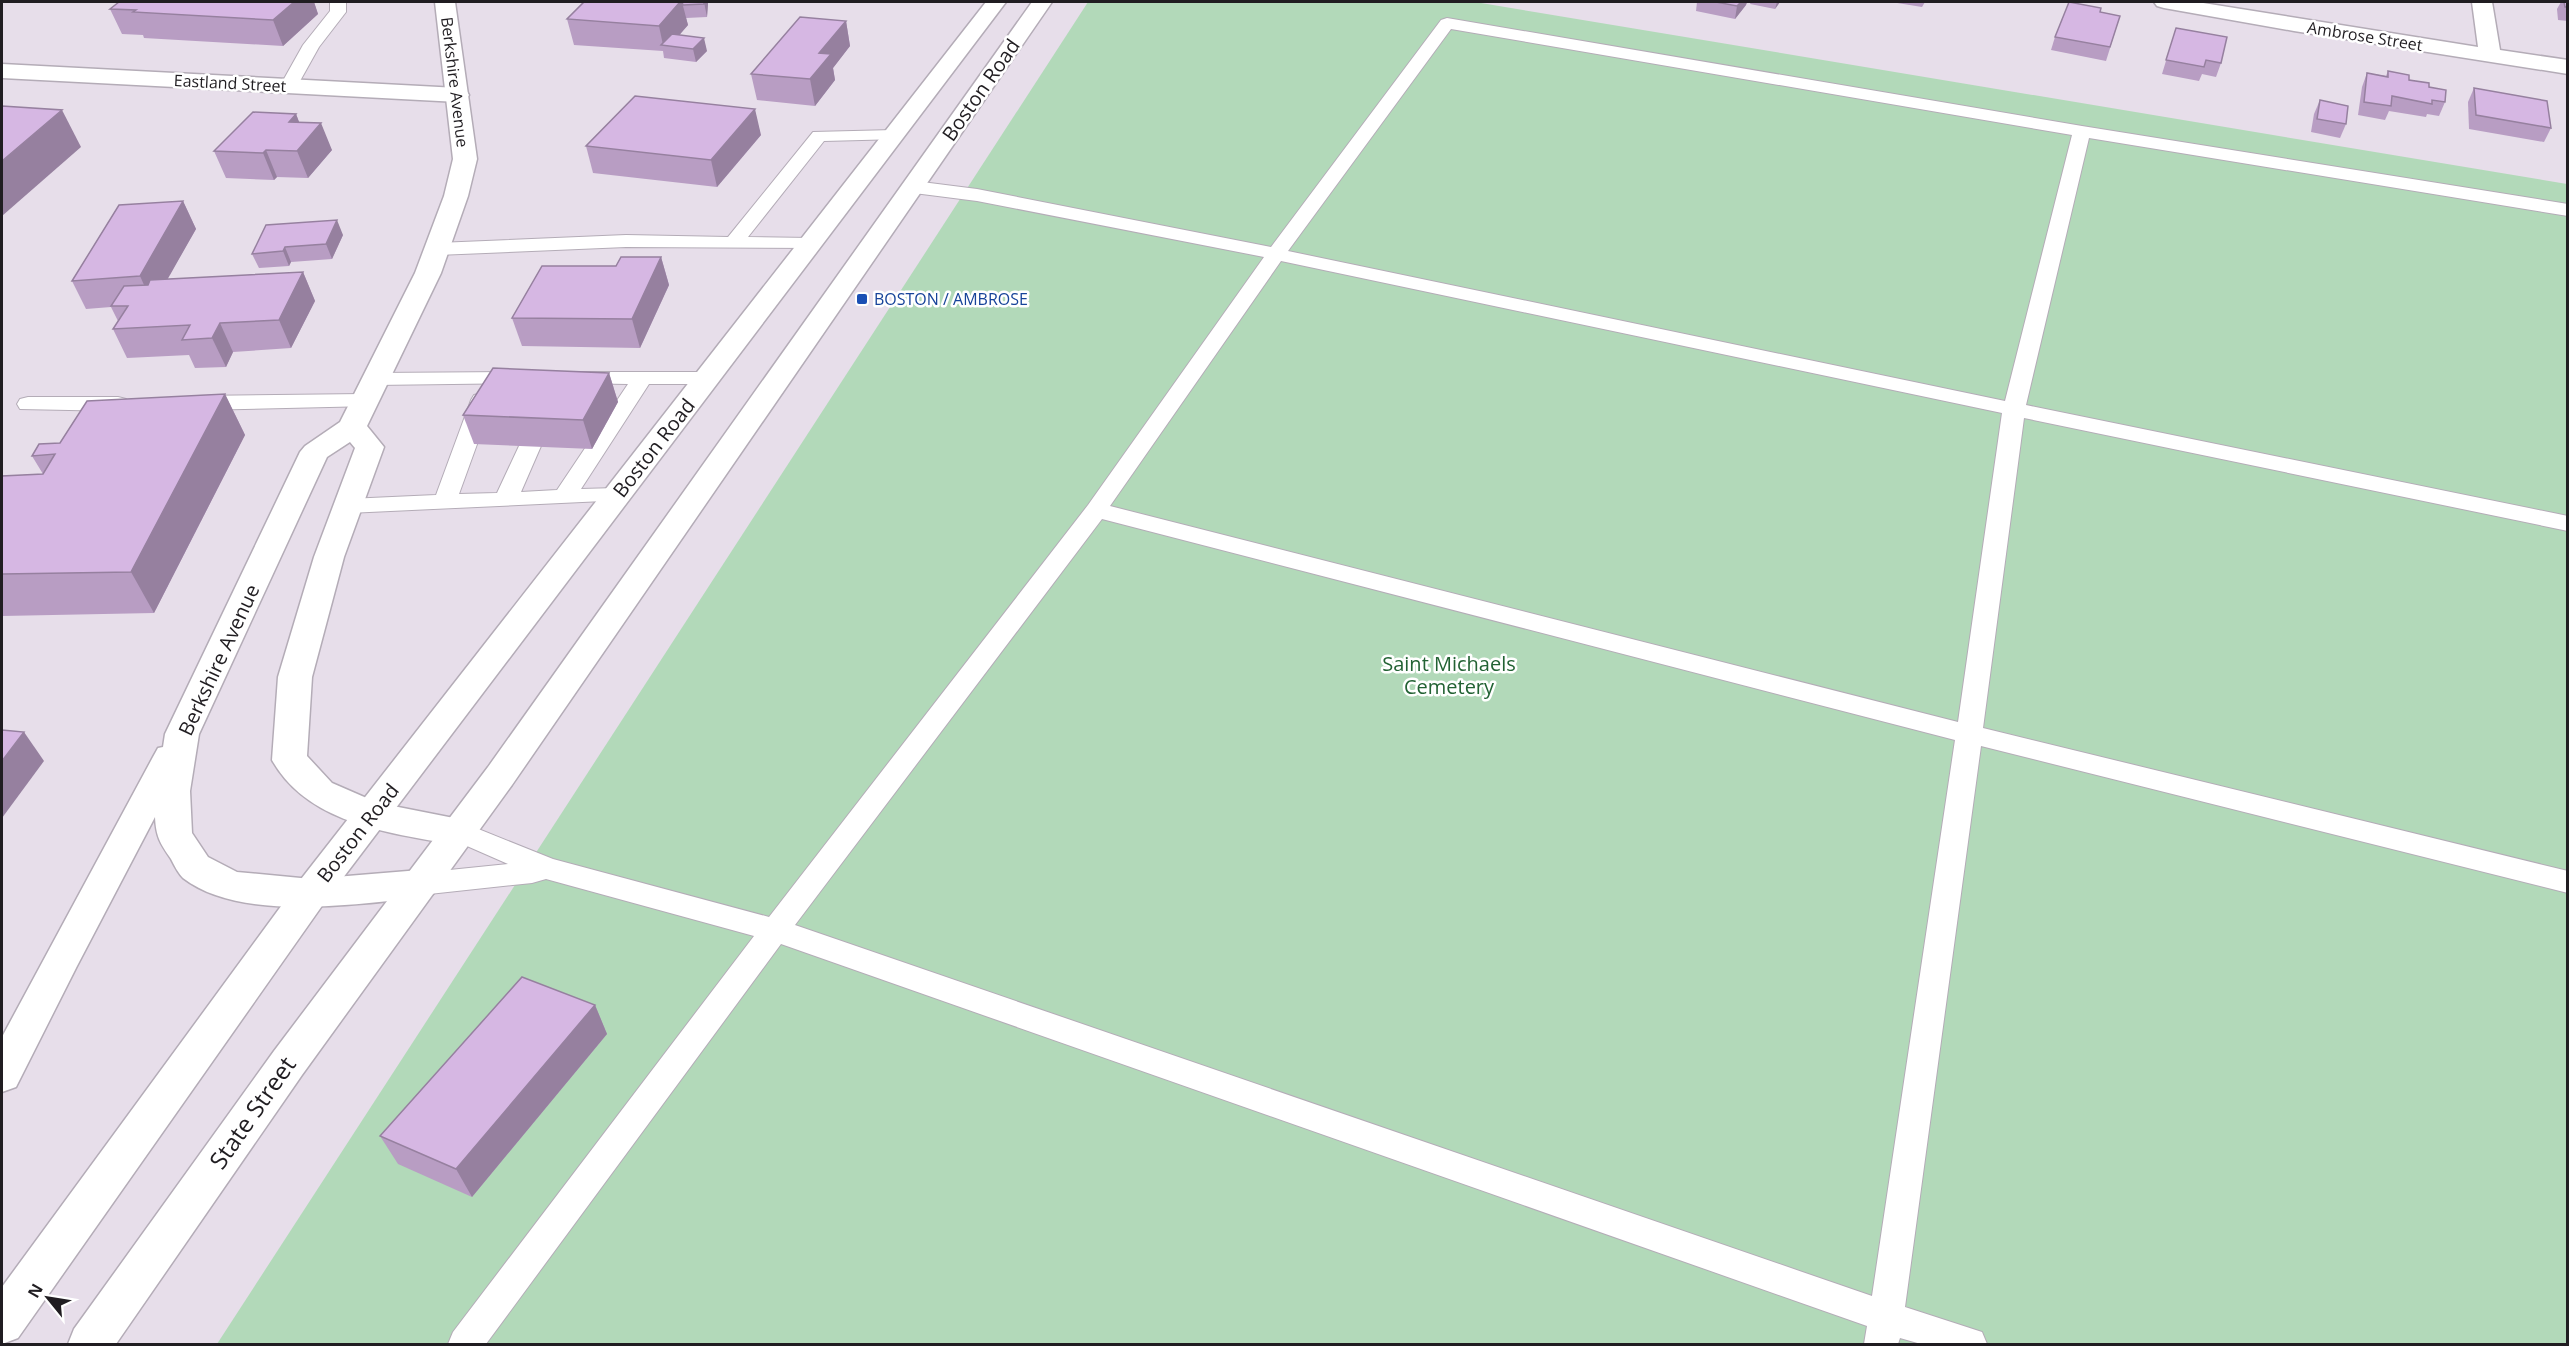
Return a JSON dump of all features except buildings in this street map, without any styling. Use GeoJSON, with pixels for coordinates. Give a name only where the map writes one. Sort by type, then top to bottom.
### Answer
{"type":"FeatureCollection","features":[{"type":"Feature","properties":{"kind":"main road","name":"Berkshire Avenue"},"geometry":{"type":"LineString","coordinates":[[420,884],[311,893],[231,886],[195,867],[174,835],[172,790],[182,734],[315,452],[364,402],[428,273],[456,196],[465,159],[445,2]]}},
{"type":"Feature","properties":{"kind":"main road","name":"Boston Road"},"geometry":{"type":"LineString","coordinates":[[311,893],[996,2]]}},
{"type":"Feature","properties":{"kind":"main road","name":"Boston Road"},"geometry":{"type":"LineString","coordinates":[[420,884],[460,832],[1042,2]]}},
{"type":"Feature","properties":{"kind":"main road","name":"Ambrose Street"},"geometry":{"type":"LineString","coordinates":[[2164,2],[2294,25],[2568,67]]}},
{"type":"Feature","properties":{"kind":"main road"},"geometry":{"type":"LineString","coordinates":[[2482,2],[2490,55]]}},
{"type":"Feature","properties":{"kind":"main road","name":"Eastland Street"},"geometry":{"type":"LineString","coordinates":[[2,71],[458,96]]}},
{"type":"Feature","properties":{"kind":"main road"},"geometry":{"type":"LineString","coordinates":[[364,402],[370,447],[329,557],[295,677],[289,760],[320,792],[372,815],[460,832]]}},
{"type":"Feature","properties":{"kind":"main road"},"geometry":{"type":"LineString","coordinates":[[2,1075],[60,961],[182,734]]}},
{"type":"Feature","properties":{"kind":"main road","name":"State Street"},"geometry":{"type":"LineString","coordinates":[[90,1344],[288,1063],[420,884]]}},
{"type":"Feature","properties":{"kind":"main road"},"geometry":{"type":"LineString","coordinates":[[2,1323],[311,893]]}},
{"type":"Feature","properties":{"kind":"lane"},"geometry":{"type":"LineString","coordinates":[[289,86],[311,45],[338,12],[338,2]]}},
{"type":"Feature","properties":{"kind":"lane"},"geometry":{"type":"LineString","coordinates":[[465,1344],[775,930],[1096,510],[1276,254],[1447,23],[2082,131],[2568,210]]}},
{"type":"Feature","properties":{"kind":"lane"},"geometry":{"type":"LineString","coordinates":[[1883,1331],[2014,409],[2082,131]]}},
{"type":"Feature","properties":{"kind":"lane"},"geometry":{"type":"LineString","coordinates":[[734,242],[819,136],[894,135]]}},
{"type":"Feature","properties":{"kind":"lane"},"geometry":{"type":"LineString","coordinates":[[914,187],[977,195],[1276,254],[2568,524]]}},
{"type":"Feature","properties":{"kind":"lane"},"geometry":{"type":"LineString","coordinates":[[436,249],[626,241],[810,244]]}},
{"type":"Feature","properties":{"kind":"lane"},"geometry":{"type":"LineString","coordinates":[[564,497],[643,378]]}},
{"type":"Feature","properties":{"kind":"lane"},"geometry":{"type":"LineString","coordinates":[[178,403],[364,402],[490,379],[556,381],[708,378]]}},
{"type":"Feature","properties":{"kind":"lane"},"geometry":{"type":"LineString","coordinates":[[445,501],[490,379]]}},
{"type":"Feature","properties":{"kind":"lane"},"geometry":{"type":"LineString","coordinates":[[28,404],[144,403]]}},
{"type":"Feature","properties":{"kind":"lane"},"geometry":{"type":"LineString","coordinates":[[506,499],[530,446]]}},
{"type":"Feature","properties":{"kind":"lane"},"geometry":{"type":"LineString","coordinates":[[348,506],[617,495]]}},
{"type":"Feature","properties":{"kind":"lane"},"geometry":{"type":"LineString","coordinates":[[1096,510],[1969,734],[2568,882]]}},
{"type":"Feature","properties":{"kind":"lane"},"geometry":{"type":"LineString","coordinates":[[460,832],[546,868],[775,930],[1883,1331],[1970,1344]]}},
{"type":"Feature","properties":{"kind":"lane"},"geometry":{"type":"LineString","coordinates":[[420,884],[532,872],[546,868]]}},
{"type":"Feature","properties":{"kind":"green space","name":"Saint Michaels Cemetery"},"geometry":{"type":"Polygon","coordinates":[[[1088,2],[1475,2],[2567,184],[2567,1344],[217,1344],[1088,2]]]}},
{"type":"Feature","properties":{"kind":"place","name":"BOSTON / AMBROSE"},"geometry":{"type":"Point","coordinates":[862,299]}}]}
